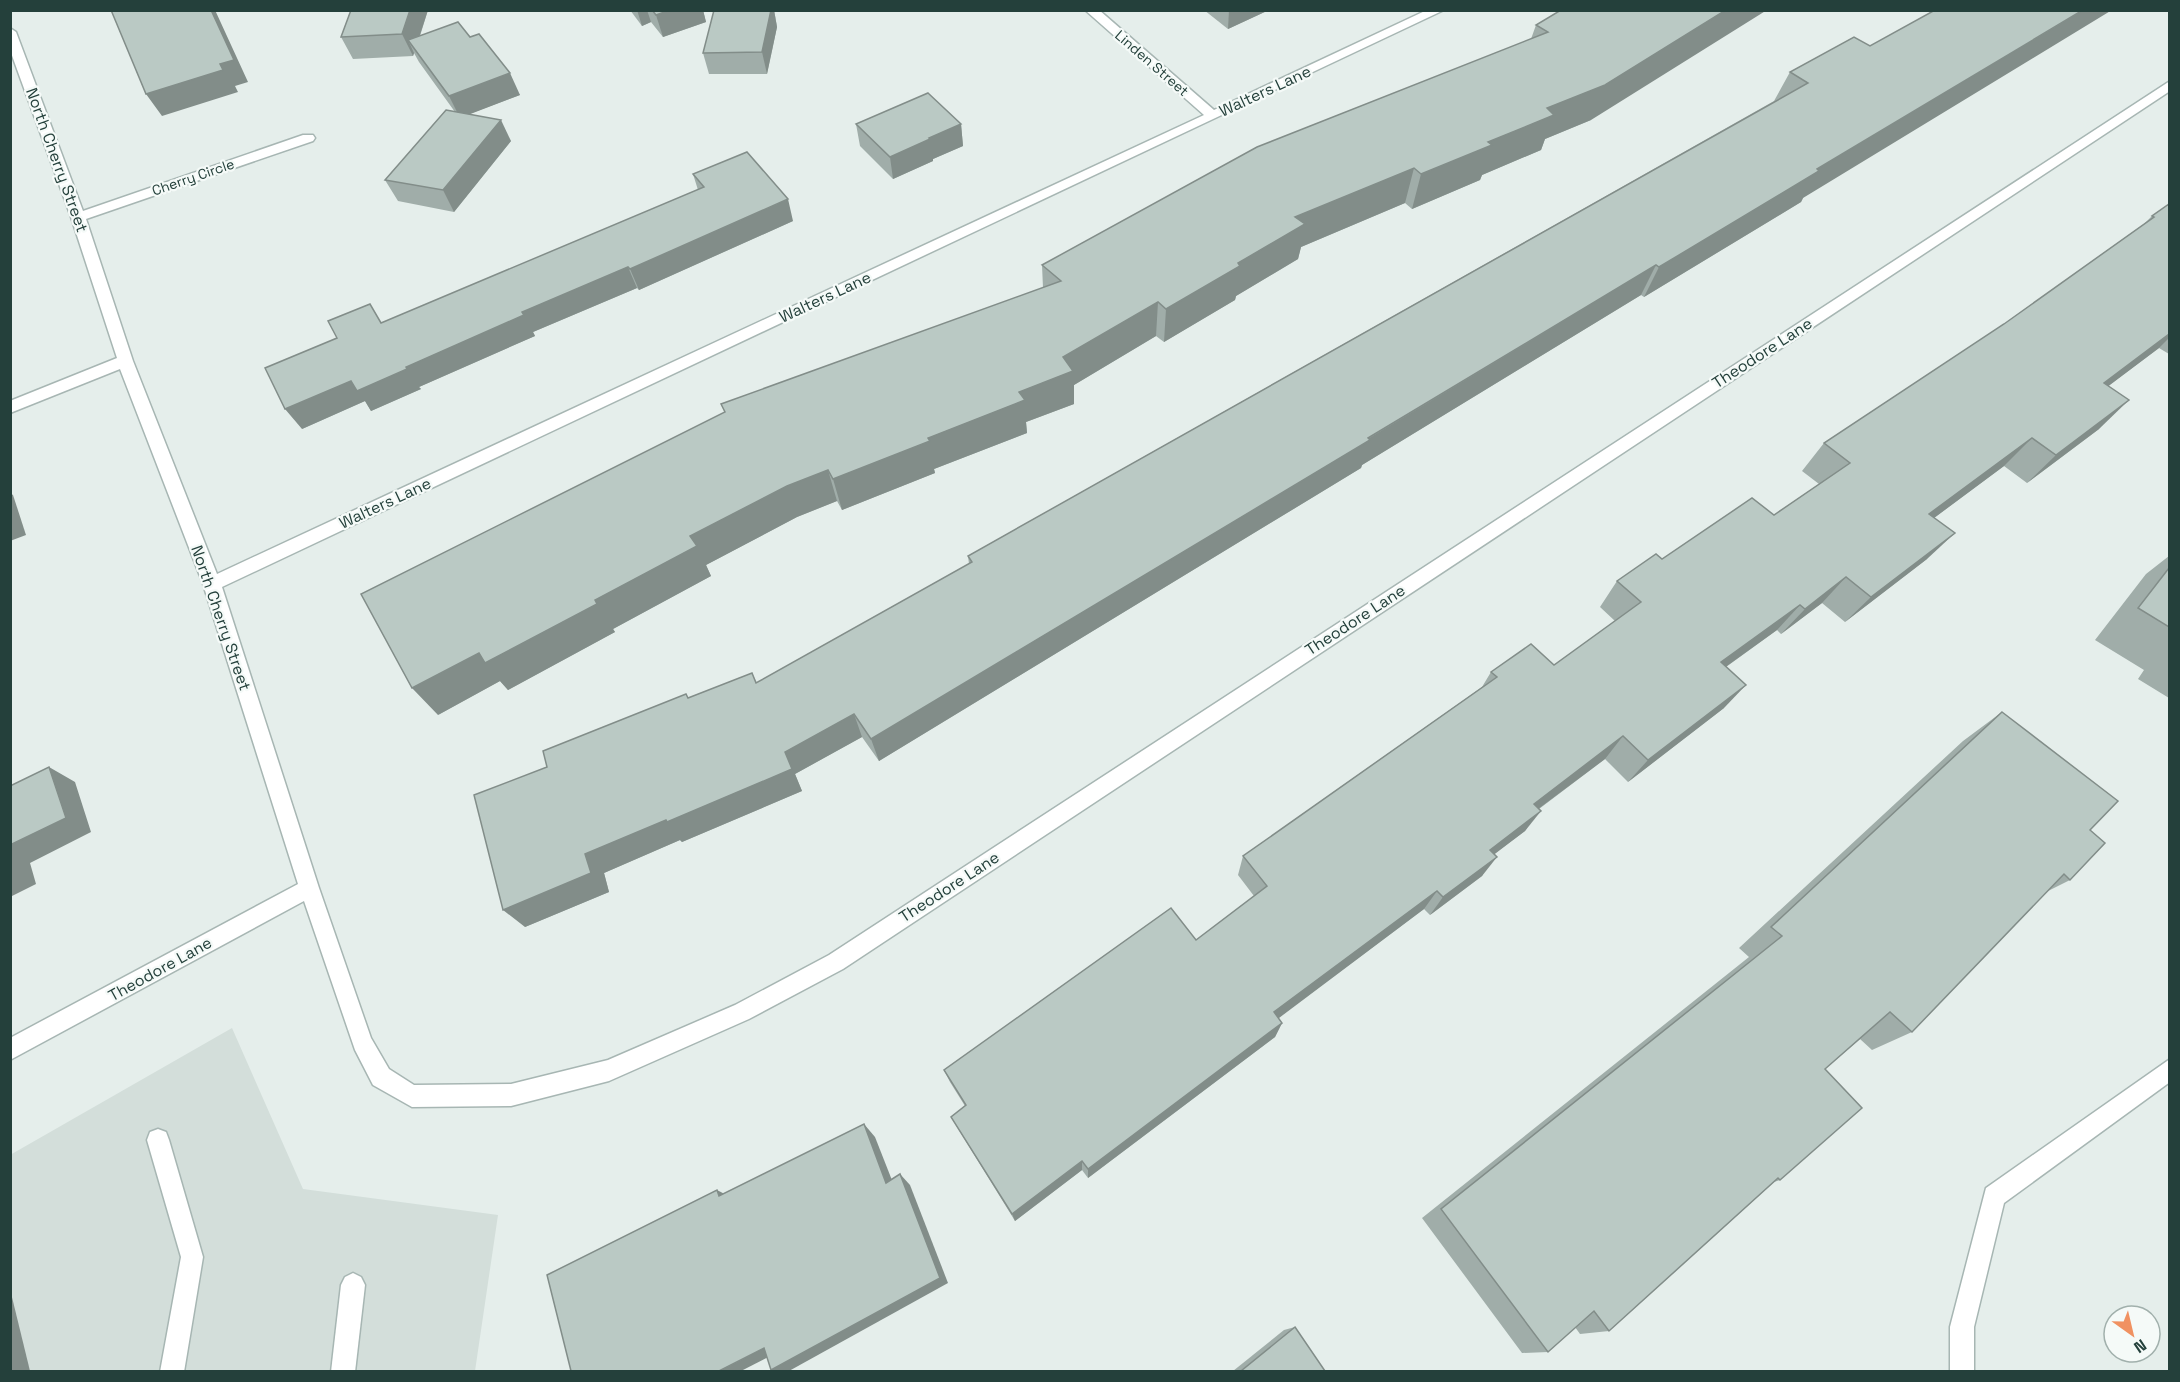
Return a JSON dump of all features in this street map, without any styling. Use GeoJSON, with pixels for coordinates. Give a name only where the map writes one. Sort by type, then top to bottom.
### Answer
{"type":"FeatureCollection","features":[{"type":"Feature","properties":{"kind":"street","name":"Linden Street"},"geometry":{"type":"LineString","coordinates":[[1091,10],[1213,116]]}},
{"type":"Feature","properties":{"kind":"street","name":"Walters Lane"},"geometry":{"type":"LineString","coordinates":[[212,584],[1438,10]]}},
{"type":"Feature","properties":{"kind":"street","name":"North Cherry Street"},"geometry":{"type":"LineString","coordinates":[[10,32],[78,217],[125,361],[212,584],[309,888],[362,1043],[381,1077],[412,1096],[511,1095]]}},
{"type":"Feature","properties":{"kind":"street","name":"Theodore Lane"},"geometry":{"type":"LineString","coordinates":[[511,1095],[609,1070],[742,1012],[836,962],[2169,85]]}},
{"type":"Feature","properties":{"kind":"street","name":"Cherry Circle"},"geometry":{"type":"LineString","coordinates":[[78,217],[308,138]]}},
{"type":"Feature","properties":{"kind":"street"},"geometry":{"type":"LineString","coordinates":[[10,407],[125,361]]}},
{"type":"Feature","properties":{"kind":"street","name":"Theodore Lane"},"geometry":{"type":"LineString","coordinates":[[10,1050],[309,888]]}},
{"type":"Feature","properties":{"kind":"street"},"geometry":{"type":"LineString","coordinates":[[1962,1371],[1962,1328],[1994,1196],[2169,1069]]}},
{"type":"Feature","properties":{"kind":"street"},"geometry":{"type":"LineString","coordinates":[[158,1140],[192,1257],[172,1371]]}},
{"type":"Feature","properties":{"kind":"street"},"geometry":{"type":"LineString","coordinates":[[343,1371],[353,1285]]}},
{"type":"Feature","properties":{"kind":"shaded area"},"geometry":{"type":"Polygon","coordinates":[[[232,1028],[303,1189],[498,1215],[475,1371],[11,1371],[10,1155],[232,1028]]]}},
{"type":"Feature","properties":{"kind":"building"},"geometry":{"type":"Polygon","coordinates":[[[111,10],[211,10],[234,60],[220,64],[223,70],[146,94],[111,10]]]}},
{"type":"Feature","properties":{"kind":"building"},"geometry":{"type":"Polygon","coordinates":[[[351,10],[410,10],[402,34],[341,37],[351,10]]]}},
{"type":"Feature","properties":{"kind":"building"},"geometry":{"type":"Polygon","coordinates":[[[652,10],[670,10],[656,15],[652,10]]]}},
{"type":"Feature","properties":{"kind":"building"},"geometry":{"type":"Polygon","coordinates":[[[714,10],[771,10],[762,52],[703,53],[714,10]]]}},
{"type":"Feature","properties":{"kind":"building"},"geometry":{"type":"Polygon","coordinates":[[[1561,10],[1726,10],[1605,85],[1547,108],[1554,115],[1488,142],[1492,145],[1421,174],[1414,168],[1295,217],[1305,224],[1238,263],[1240,266],[1166,309],[1158,302],[1063,357],[1073,371],[1019,392],[1025,400],[833,479],[828,470],[787,486],[690,536],[697,546],[595,600],[597,604],[485,663],[479,653],[412,688],[361,594],[725,412],[721,404],[1061,281],[1042,265],[1257,147],[1548,32],[1536,25],[1561,10]]]}},
{"type":"Feature","properties":{"kind":"building"},"geometry":{"type":"Polygon","coordinates":[[[1935,10],[2083,10],[1817,169],[1819,171],[1659,267],[1656,265],[1368,438],[1370,440],[871,739],[854,714],[785,752],[792,769],[585,854],[591,873],[503,910],[474,795],[547,767],[543,751],[686,694],[688,698],[752,673],[756,683],[972,562],[968,556],[1808,83],[1790,72],[1854,37],[1870,46],[1935,10]]]}},
{"type":"Feature","properties":{"kind":"building"},"geometry":{"type":"Polygon","coordinates":[[[458,22],[470,37],[479,34],[510,73],[449,96],[408,40],[458,22]]]}},
{"type":"Feature","properties":{"kind":"building"},"geometry":{"type":"Polygon","coordinates":[[[928,93],[961,124],[890,157],[856,124],[928,93]]]}},
{"type":"Feature","properties":{"kind":"building"},"geometry":{"type":"Polygon","coordinates":[[[446,110],[501,120],[443,190],[385,180],[446,110]]]}},
{"type":"Feature","properties":{"kind":"building"},"geometry":{"type":"Polygon","coordinates":[[[747,152],[788,199],[630,269],[628,267],[522,312],[524,315],[357,391],[351,381],[285,409],[265,368],[337,338],[328,321],[370,304],[381,323],[704,187],[693,174],[747,152]]]}},
{"type":"Feature","properties":{"kind":"building"},"geometry":{"type":"Polygon","coordinates":[[[2169,204],[2169,334],[2104,383],[2129,400],[2056,455],[2032,438],[1929,514],[1955,533],[1871,597],[1846,577],[1805,609],[1800,605],[1721,662],[1746,685],[1648,760],[1623,736],[1534,804],[1541,811],[1490,850],[1497,857],[1443,897],[1437,891],[1274,1012],[1282,1023],[1088,1169],[1082,1161],[1012,1214],[951,1117],[966,1105],[944,1070],[1171,908],[1196,940],[1267,886],[1243,856],[1497,677],[1491,672],[1531,644],[1554,665],[1641,602],[1617,581],[1656,554],[1662,559],[1752,498],[1774,515],[1850,463],[1824,443],[2004,324],[2169,204]]]}},
{"type":"Feature","properties":{"kind":"building"},"geometry":{"type":"Polygon","coordinates":[[[2169,568],[2169,627],[2138,608],[2169,568]]]}},
{"type":"Feature","properties":{"kind":"building"},"geometry":{"type":"Polygon","coordinates":[[[2002,712],[2118,801],[2090,830],[2105,843],[2070,880],[2064,874],[1912,1032],[1890,1012],[1825,1069],[1862,1108],[1780,1180],[1778,1178],[1609,1331],[1594,1311],[1548,1352],[1441,1209],[1782,936],[1771,927],[2002,712]]]}},
{"type":"Feature","properties":{"kind":"building"},"geometry":{"type":"Polygon","coordinates":[[[49,767],[66,818],[10,845],[10,786],[49,767]]]}},
{"type":"Feature","properties":{"kind":"building"},"geometry":{"type":"Polygon","coordinates":[[[864,1124],[886,1183],[900,1174],[940,1278],[771,1370],[764,1348],[719,1371],[571,1371],[547,1275],[717,1190],[719,1196],[864,1124]]]}},
{"type":"Feature","properties":{"kind":"building"},"geometry":{"type":"Polygon","coordinates":[[[1295,1327],[1325,1371],[1241,1371],[1295,1327]]]}}]}
